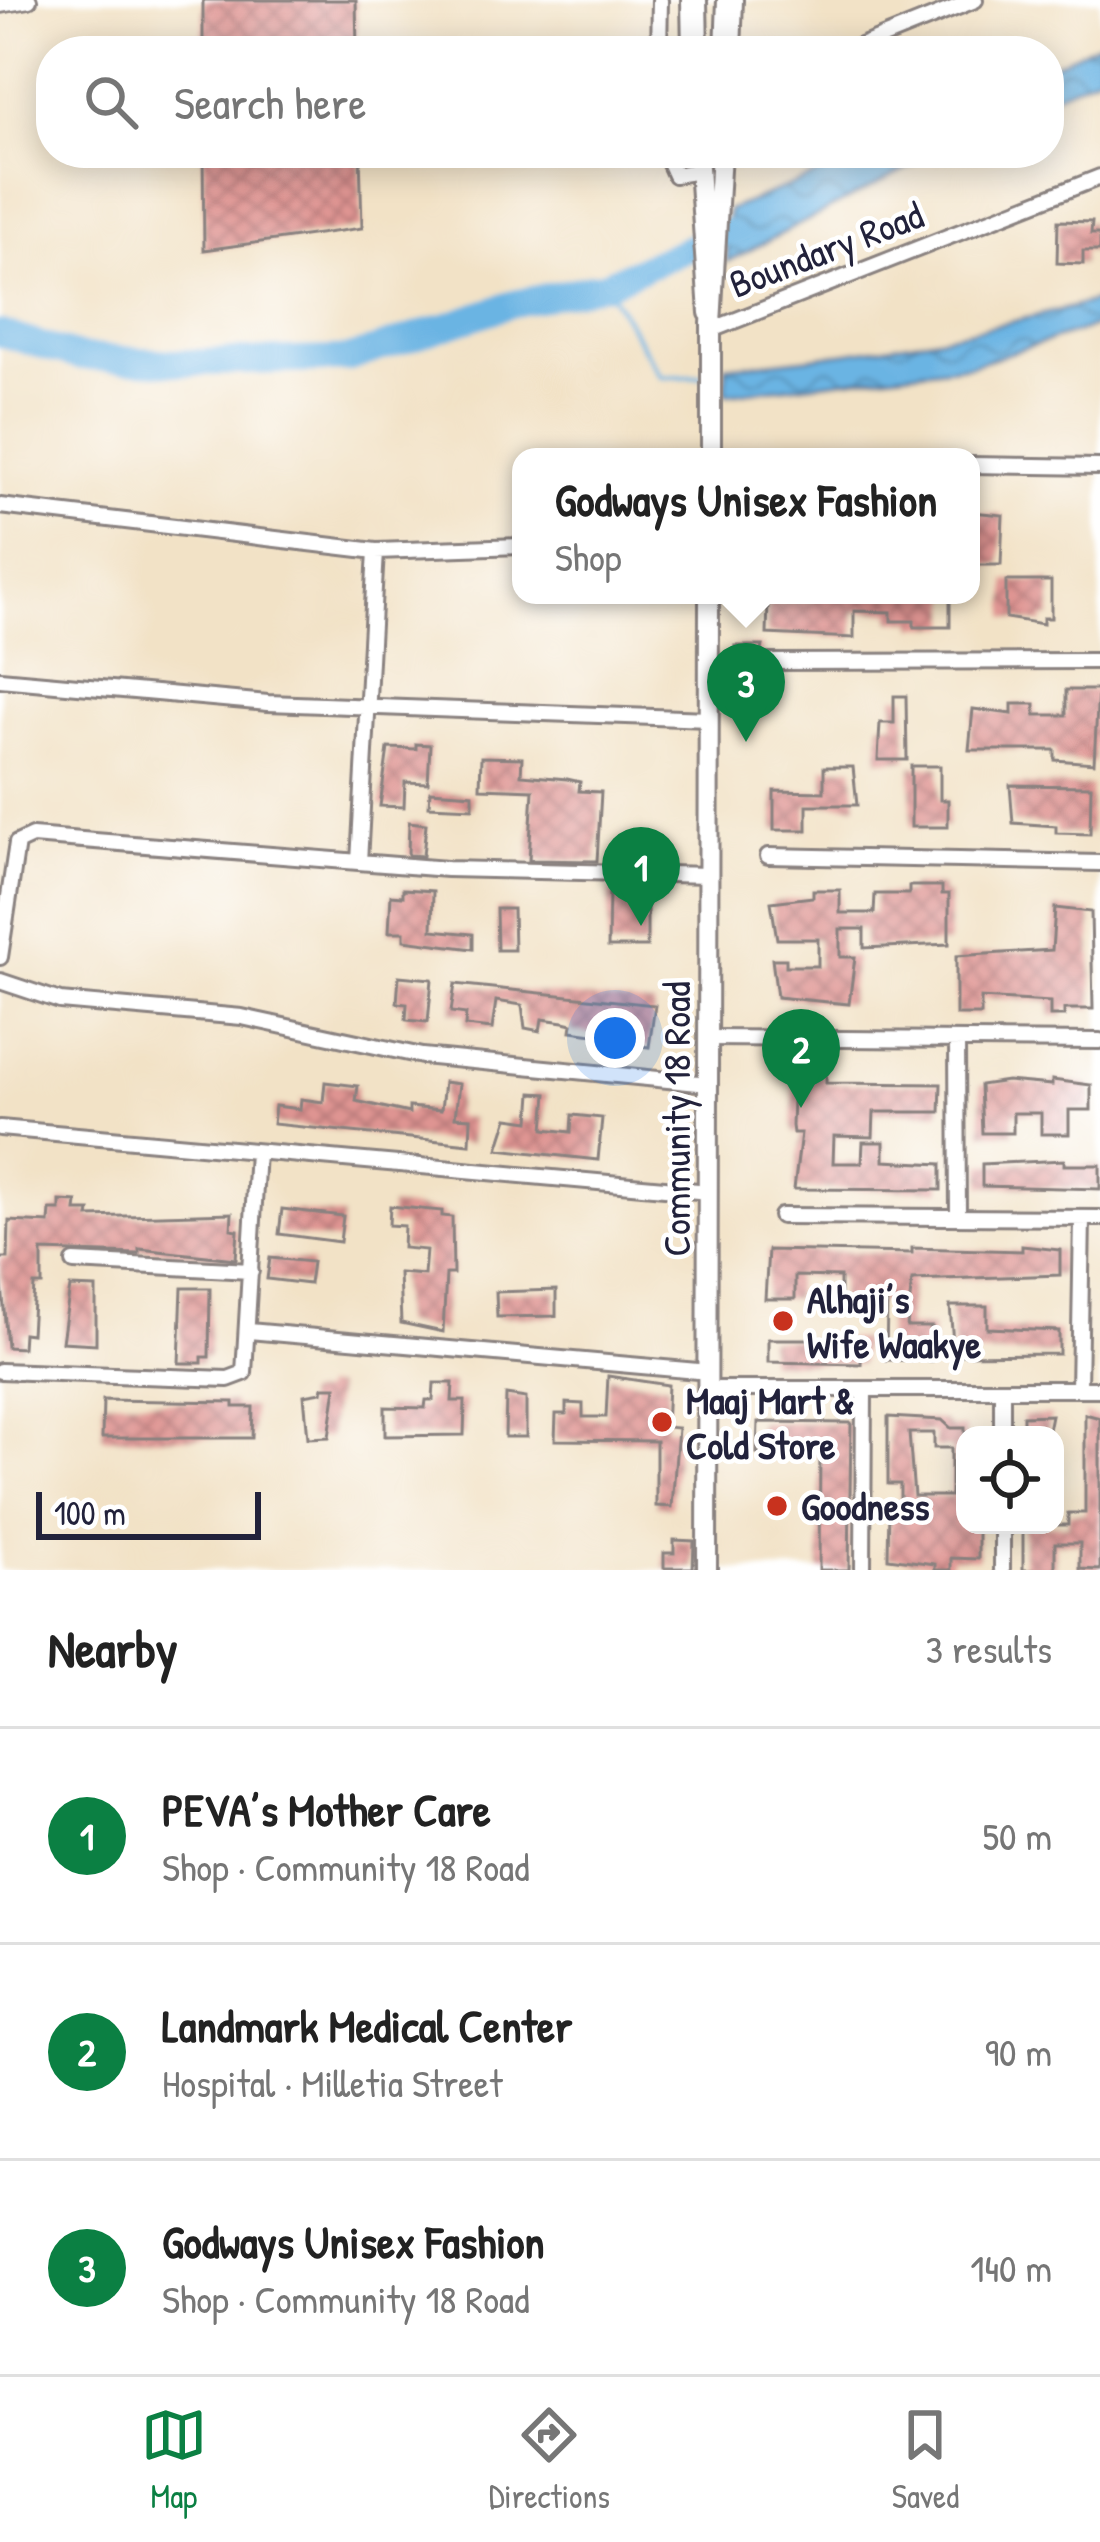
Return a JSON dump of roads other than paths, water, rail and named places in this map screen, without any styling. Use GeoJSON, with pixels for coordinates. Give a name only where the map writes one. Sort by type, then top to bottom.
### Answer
{"type":"FeatureCollection","features":[{"type":"Feature","properties":{"kind":"highway"},"geometry":{"type":"LineString","coordinates":[[694,0],[695,36]]}},
{"type":"Feature","properties":{"kind":"highway"},"geometry":{"type":"LineString","coordinates":[[729,36],[730,0]]}},
{"type":"Feature","properties":{"kind":"main road"},"geometry":{"type":"LineString","coordinates":[[710,285],[722,168]]}},
{"type":"Feature","properties":{"kind":"main road"},"geometry":{"type":"LineString","coordinates":[[699,170],[710,285],[710,448]]}},
{"type":"Feature","properties":{"kind":"main road","name":"Community 18 Road"},"geometry":{"type":"LineString","coordinates":[[707,1570],[709,604]]}},
{"type":"Feature","properties":{"kind":"street"},"geometry":{"type":"LineString","coordinates":[[0,5],[29,0]]}},
{"type":"Feature","properties":{"kind":"street"},"geometry":{"type":"LineString","coordinates":[[659,36],[660,0]]}},
{"type":"Feature","properties":{"kind":"street"},"geometry":{"type":"LineString","coordinates":[[885,36],[975,0]]}},
{"type":"Feature","properties":{"kind":"street"},"geometry":{"type":"LineString","coordinates":[[672,168],[675,176],[699,170]]}},
{"type":"Feature","properties":{"kind":"street","name":"Boundary Road"},"geometry":{"type":"LineString","coordinates":[[711,327],[1100,177]]}},
{"type":"Feature","properties":{"kind":"street"},"geometry":{"type":"LineString","coordinates":[[980,466],[1100,466]]}},
{"type":"Feature","properties":{"kind":"street"},"geometry":{"type":"LineString","coordinates":[[0,506],[376,551],[512,546]]}},
{"type":"Feature","properties":{"kind":"street"},"geometry":{"type":"LineString","coordinates":[[359,862],[376,551]]}},
{"type":"Feature","properties":{"kind":"street"},"geometry":{"type":"LineString","coordinates":[[768,662],[1100,661]]}},
{"type":"Feature","properties":{"kind":"street"},"geometry":{"type":"LineString","coordinates":[[0,679],[365,706],[709,719]]}},
{"type":"Feature","properties":{"kind":"street"},"geometry":{"type":"LineString","coordinates":[[0,956],[17,844],[32,836],[359,862],[710,875]]}},
{"type":"Feature","properties":{"kind":"street"},"geometry":{"type":"LineString","coordinates":[[767,856],[1100,863]]}},
{"type":"Feature","properties":{"kind":"street"},"geometry":{"type":"LineString","coordinates":[[0,981],[60,1001],[242,1018],[422,1056],[709,1084]]}},
{"type":"Feature","properties":{"kind":"street"},"geometry":{"type":"LineString","coordinates":[[709,1038],[1100,1040]]}},
{"type":"Feature","properties":{"kind":"street"},"geometry":{"type":"LineString","coordinates":[[957,1040],[958,1217]]}},
{"type":"Feature","properties":{"kind":"street"},"geometry":{"type":"LineString","coordinates":[[0,1129],[710,1192]]}},
{"type":"Feature","properties":{"kind":"street"},"geometry":{"type":"LineString","coordinates":[[0,1371],[237,1378],[247,1363],[256,1152]]}},
{"type":"Feature","properties":{"kind":"street"},"geometry":{"type":"LineString","coordinates":[[781,1216],[1100,1218]]}},
{"type":"Feature","properties":{"kind":"street"},"geometry":{"type":"LineString","coordinates":[[1079,1389],[1082,1218]]}},
{"type":"Feature","properties":{"kind":"street"},"geometry":{"type":"LineString","coordinates":[[74,1262],[251,1271]]}},
{"type":"Feature","properties":{"kind":"street"},"geometry":{"type":"LineString","coordinates":[[249,1331],[709,1381],[864,1389],[1100,1389]]}},
{"type":"Feature","properties":{"kind":"street"},"geometry":{"type":"LineString","coordinates":[[863,1570],[864,1389]]}},
{"type":"Feature","properties":{"kind":"street"},"geometry":{"type":"LineString","coordinates":[[1002,1389],[1002,1426]]}},
{"type":"Feature","properties":{"kind":"street"},"geometry":{"type":"LineString","coordinates":[[1002,1534],[1002,1570]]}},
{"type":"Feature","properties":{"kind":"water"},"geometry":{"type":"Polygon","coordinates":[[[1100,42],[1100,74],[1064,90],[1064,60],[1100,42]]]}},
{"type":"Feature","properties":{"kind":"water"},"geometry":{"type":"Polygon","coordinates":[[[835,168],[908,168],[727,262],[728,210],[835,168]]]}},
{"type":"Feature","properties":{"kind":"water"},"geometry":{"type":"Polygon","coordinates":[[[1100,300],[1100,325],[970,365],[726,394],[726,366],[914,342],[1100,300]]]}},
{"type":"Feature","properties":{"kind":"waterway"},"geometry":{"type":"LineString","coordinates":[[0,333],[80,357],[183,363],[348,359],[512,304],[605,284],[726,232]]}},
{"type":"Feature","properties":{"kind":"waterway"},"geometry":{"type":"LineString","coordinates":[[605,284],[661,377],[702,376]]}},
{"type":"Feature","properties":{"kind":"place","name":"Godways Unisex Fashion"},"geometry":{"type":"Point","coordinates":[746,742]}},
{"type":"Feature","properties":{"kind":"place","name":"PEVA’s Mother Care"},"geometry":{"type":"Point","coordinates":[641,926]}},
{"type":"Feature","properties":{"kind":"place","name":"Landmark Medical Center"},"geometry":{"type":"Point","coordinates":[801,1108]}},
{"type":"Feature","properties":{"kind":"place","name":"Alhaji’s Wife Waakye"},"geometry":{"type":"Point","coordinates":[783,1321]}},
{"type":"Feature","properties":{"kind":"place","name":"Maaj Mart & Cold Store"},"geometry":{"type":"Point","coordinates":[662,1422]}},
{"type":"Feature","properties":{"kind":"place","name":"Goodness"},"geometry":{"type":"Point","coordinates":[777,1506]}}]}
